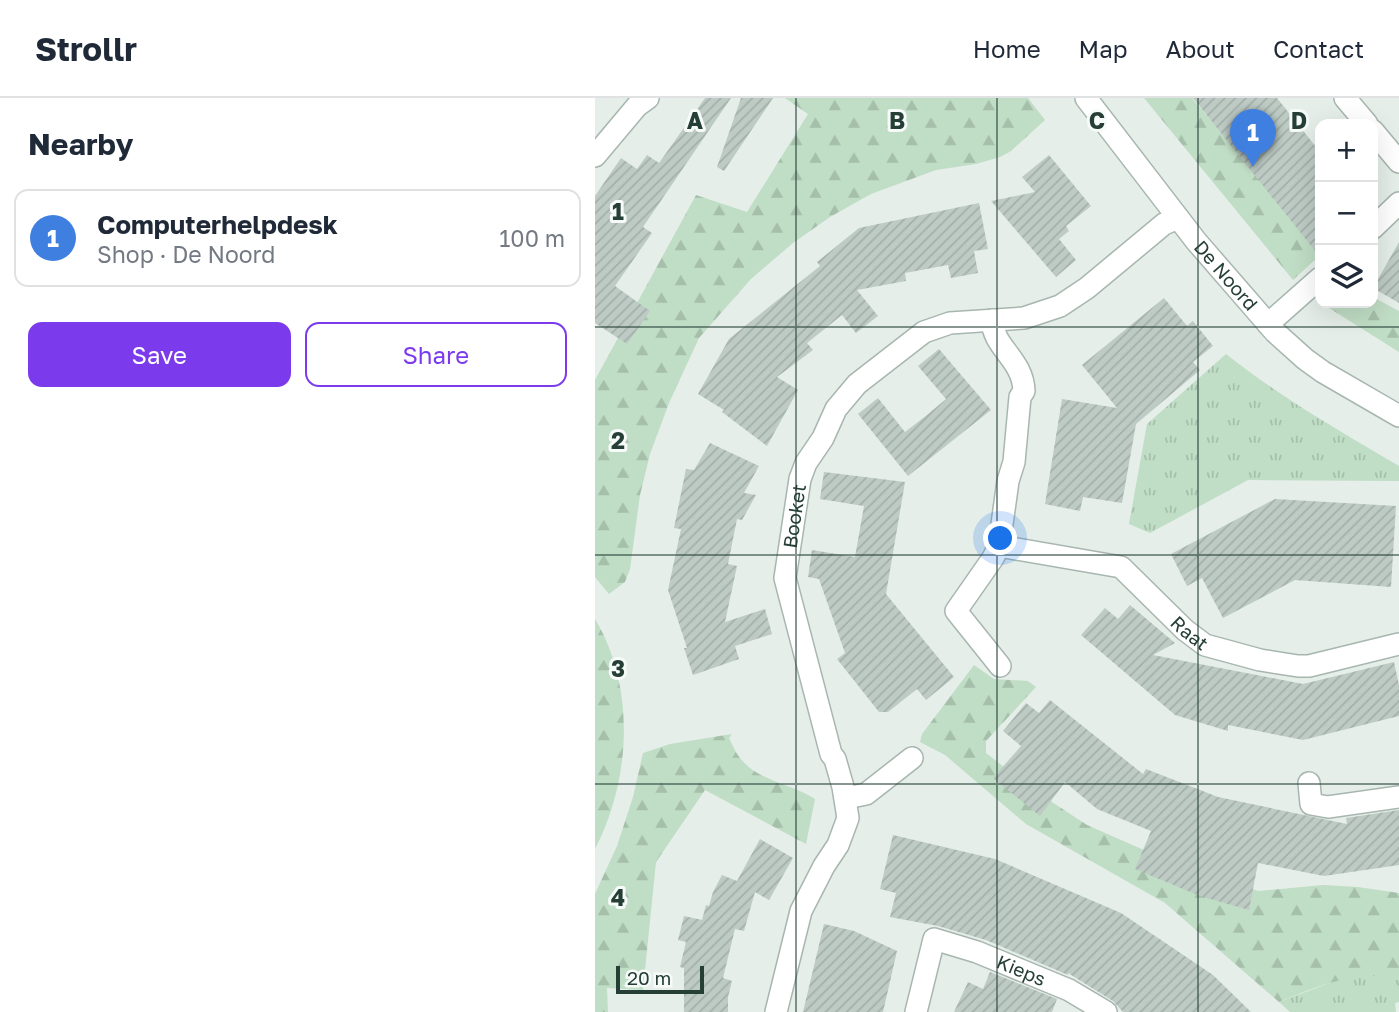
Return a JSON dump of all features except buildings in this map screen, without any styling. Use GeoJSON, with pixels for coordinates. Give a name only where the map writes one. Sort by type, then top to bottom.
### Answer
{"type":"FeatureCollection","features":[{"type":"Feature","properties":{"kind":"street"},"geometry":{"type":"LineString","coordinates":[[595,156],[637,106],[648,98]]}},
{"type":"Feature","properties":{"kind":"street","name":"De Noord"},"geometry":{"type":"LineString","coordinates":[[1086,98],[1178,218],[1268,324],[1305,359],[1351,390],[1399,416]]}},
{"type":"Feature","properties":{"kind":"street"},"geometry":{"type":"LineString","coordinates":[[1345,98],[1363,119]]}},
{"type":"Feature","properties":{"kind":"street"},"geometry":{"type":"LineString","coordinates":[[1378,137],[1399,162]]}},
{"type":"Feature","properties":{"kind":"street"},"geometry":{"type":"LineString","coordinates":[[1378,223],[1399,203]]}},
{"type":"Feature","properties":{"kind":"street","name":"Booket"},"geometry":{"type":"LineString","coordinates":[[776,1012],[801,911],[846,827],[848,818],[846,798],[835,759],[831,754],[806,652],[786,586],[786,562],[803,471],[814,449],[827,430],[836,409],[850,392],[915,338],[933,328],[950,323],[1024,318],[1060,306],[1087,288],[1164,224],[1178,218]]}},
{"type":"Feature","properties":{"kind":"street"},"geometry":{"type":"LineString","coordinates":[[1268,324],[1315,282]]}},
{"type":"Feature","properties":{"kind":"street"},"geometry":{"type":"LineString","coordinates":[[992,320],[993,332],[1019,368],[1024,391],[1020,397],[1014,462],[1008,481],[999,546],[955,611],[1000,666]]}},
{"type":"Feature","properties":{"kind":"street","name":"Raat"},"geometry":{"type":"LineString","coordinates":[[999,546],[1121,567],[1185,630],[1205,645],[1260,660],[1303,666],[1399,644]]}},
{"type":"Feature","properties":{"kind":"street"},"geometry":{"type":"LineString","coordinates":[[846,798],[866,794],[912,758]]}},
{"type":"Feature","properties":{"kind":"street"},"geometry":{"type":"LineString","coordinates":[[1309,783],[1311,804],[1328,807],[1399,797]]}},
{"type":"Feature","properties":{"kind":"street","name":"Kieps"},"geometry":{"type":"LineString","coordinates":[[916,1012],[934,939],[977,952],[1069,990],[1105,1012]]}},
{"type":"Feature","properties":{"kind":"green space"},"geometry":{"type":"Polygon","coordinates":[[[785,98],[1028,98],[1045,120],[1011,151],[1000,157],[936,170],[871,194],[830,217],[793,243],[751,279],[699,338],[669,403],[650,454],[640,495],[630,569],[625,582],[609,594],[595,577],[595,380],[696,195],[747,212],[808,114],[785,98]]]}},
{"type":"Feature","properties":{"kind":"green space"},"geometry":{"type":"Polygon","coordinates":[[[1144,98],[1192,98],[1315,245],[1315,260],[1293,280],[1144,98]]]}},
{"type":"Feature","properties":{"kind":"green space"},"geometry":{"type":"Polygon","coordinates":[[[1378,300],[1399,311],[1399,352],[1329,308],[1378,308],[1378,300]]]}},
{"type":"Feature","properties":{"kind":"green space"},"geometry":{"type":"Polygon","coordinates":[[[1226,354],[1289,399],[1399,466],[1399,481],[1248,480],[1150,533],[1129,524],[1147,424],[1226,354]]]}},
{"type":"Feature","properties":{"kind":"green space"},"geometry":{"type":"Polygon","coordinates":[[[595,619],[617,674],[623,703],[624,734],[616,794],[595,849],[595,619]]]}},
{"type":"Feature","properties":{"kind":"green space"},"geometry":{"type":"Polygon","coordinates":[[[974,665],[994,679],[1028,681],[1036,687],[986,741],[986,753],[1032,789],[1087,825],[1162,858],[1258,891],[1323,885],[1399,893],[1399,979],[1383,976],[1353,978],[1323,985],[1279,1002],[1165,903],[1026,824],[945,755],[920,742],[922,734],[974,665]]]}},
{"type":"Feature","properties":{"kind":"green space"},"geometry":{"type":"Polygon","coordinates":[[[732,734],[729,738],[732,745],[747,766],[815,799],[806,844],[705,790],[656,862],[643,990],[607,988],[608,1012],[595,1012],[595,894],[617,846],[633,797],[643,753],[670,744],[732,734]]]}},
{"type":"Feature","properties":{"kind":"green space"},"geometry":{"type":"Polygon","coordinates":[[[1383,975],[1399,979],[1396,1012],[1290,1012],[1279,1002],[1343,978],[1383,975]]]}},
{"type":"Feature","properties":{"kind":"place","name":"Computerhelpdesk"},"geometry":{"type":"Point","coordinates":[1253,167]}}]}
